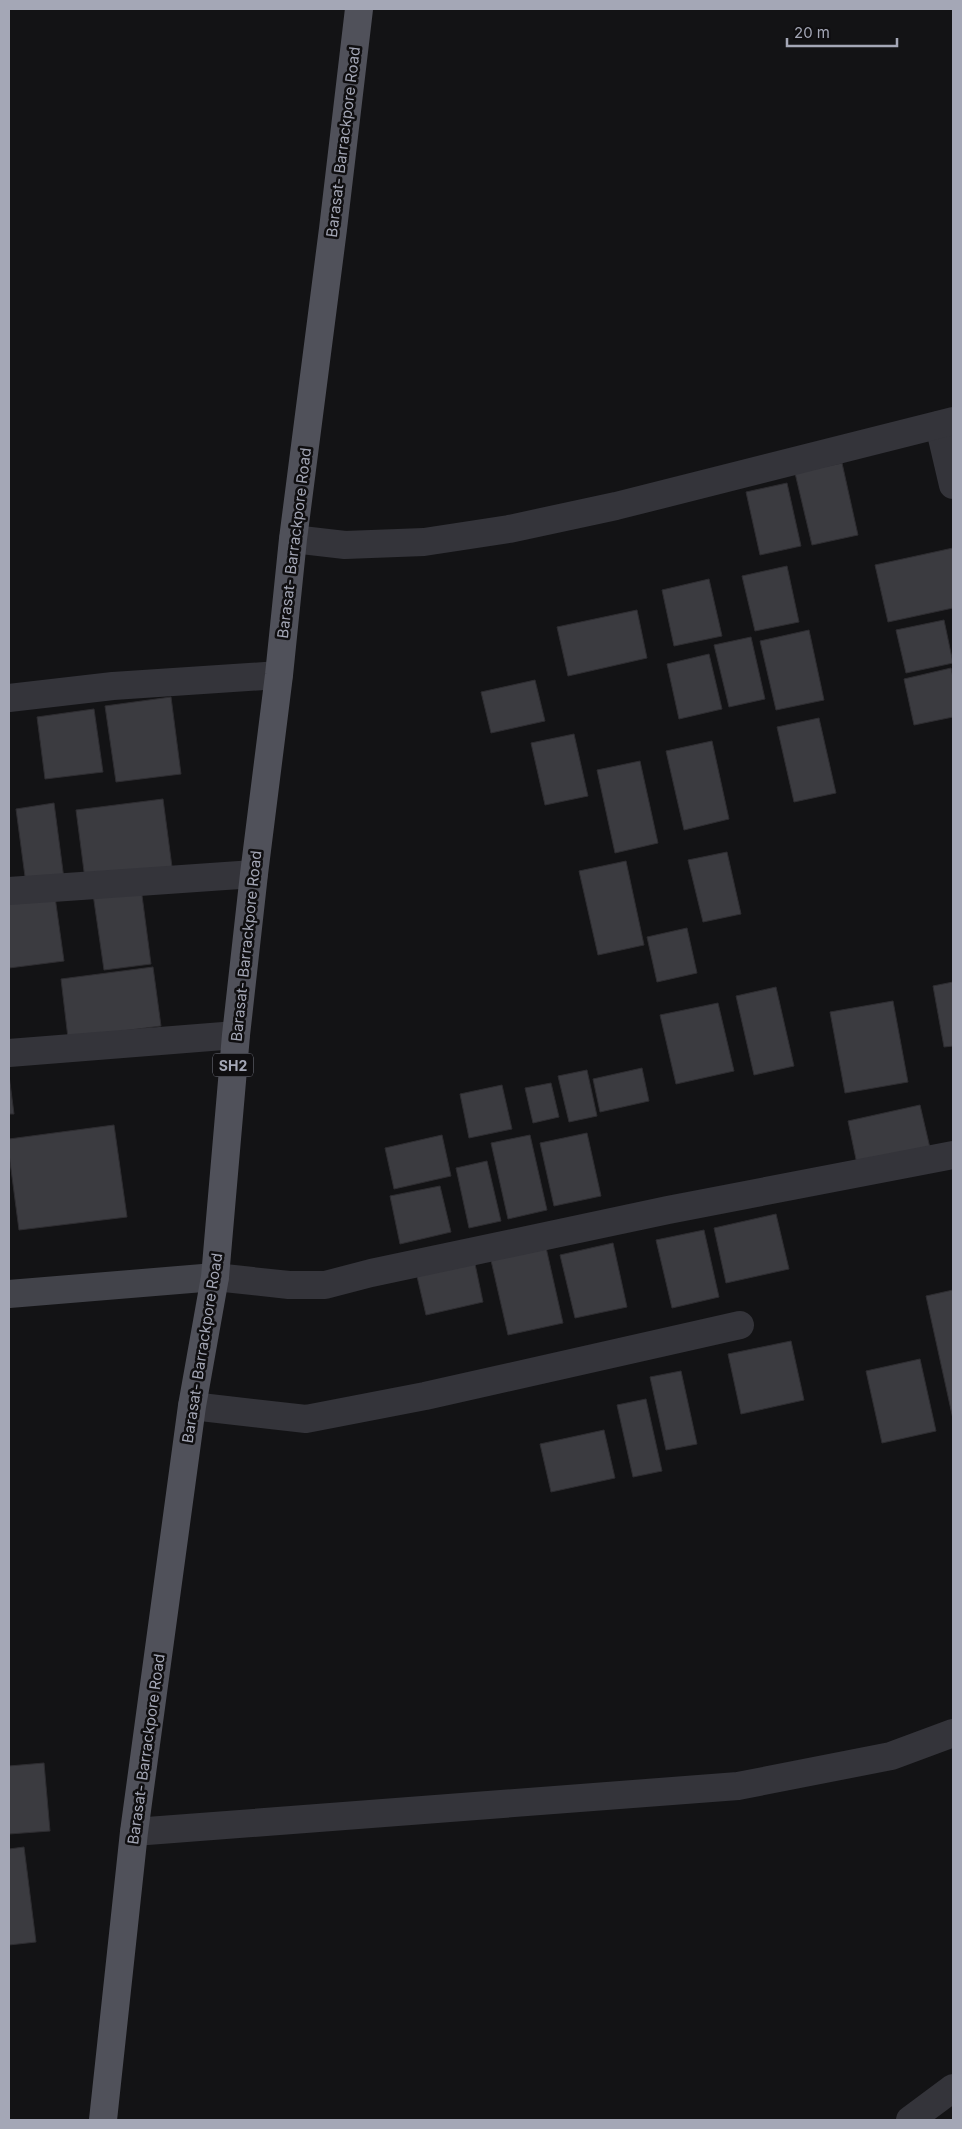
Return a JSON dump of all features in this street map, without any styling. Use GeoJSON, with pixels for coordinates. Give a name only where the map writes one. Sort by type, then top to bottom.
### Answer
{"type":"FeatureCollection","features":[{"type":"Feature","properties":{"kind":"main road","name":"Barasat- Barrackpore Road"},"geometry":{"type":"LineString","coordinates":[[103,2120],[134,1832],[192,1406],[215,1277],[236,1035],[254,874],[279,675],[293,539],[359,9]]}},
{"type":"Feature","properties":{"kind":"street"},"geometry":{"type":"LineString","coordinates":[[293,539],[345,546],[424,542],[509,529],[616,506],[946,423],[953,485]]}},
{"type":"Feature","properties":{"kind":"street"},"geometry":{"type":"LineString","coordinates":[[9,698],[112,686],[279,675]]}},
{"type":"Feature","properties":{"kind":"street"},"geometry":{"type":"LineString","coordinates":[[9,891],[254,874]]}},
{"type":"Feature","properties":{"kind":"street"},"geometry":{"type":"LineString","coordinates":[[9,1053],[236,1035]]}},
{"type":"Feature","properties":{"kind":"street"},"geometry":{"type":"LineString","coordinates":[[9,1294],[215,1277],[289,1286],[325,1285],[371,1273],[668,1210],[953,1155]]}},
{"type":"Feature","properties":{"kind":"street"},"geometry":{"type":"LineString","coordinates":[[192,1406],[306,1419],[426,1396],[740,1325]]}},
{"type":"Feature","properties":{"kind":"street"},"geometry":{"type":"LineString","coordinates":[[134,1832],[738,1786],[891,1756],[953,1733]]}},
{"type":"Feature","properties":{"kind":"street"},"geometry":{"type":"LineString","coordinates":[[910,2120],[953,2088]]}},
{"type":"Feature","properties":{"kind":"building"},"geometry":{"type":"Polygon","coordinates":[[[842,463],[858,535],[812,545],[795,473],[842,463]]]}},
{"type":"Feature","properties":{"kind":"building"},"geometry":{"type":"Polygon","coordinates":[[[787,483],[801,546],[760,555],[746,492],[787,483]]]}},
{"type":"Feature","properties":{"kind":"building"},"geometry":{"type":"Polygon","coordinates":[[[953,548],[953,608],[888,622],[875,565],[953,548]]]}},
{"type":"Feature","properties":{"kind":"building"},"geometry":{"type":"Polygon","coordinates":[[[787,566],[799,622],[755,631],[742,576],[787,566]]]}},
{"type":"Feature","properties":{"kind":"building"},"geometry":{"type":"Polygon","coordinates":[[[709,579],[722,636],[674,646],[662,590],[709,579]]]}},
{"type":"Feature","properties":{"kind":"building"},"geometry":{"type":"Polygon","coordinates":[[[637,610],[647,658],[568,676],[557,627],[637,610]]]}},
{"type":"Feature","properties":{"kind":"building"},"geometry":{"type":"Polygon","coordinates":[[[944,620],[953,663],[906,673],[896,630],[944,620]]]}},
{"type":"Feature","properties":{"kind":"building"},"geometry":{"type":"Polygon","coordinates":[[[809,630],[824,700],[776,710],[760,641],[809,630]]]}},
{"type":"Feature","properties":{"kind":"building"},"geometry":{"type":"Polygon","coordinates":[[[751,637],[765,699],[729,707],[714,645],[751,637]]]}},
{"type":"Feature","properties":{"kind":"building"},"geometry":{"type":"Polygon","coordinates":[[[709,654],[722,709],[679,719],[667,664],[709,654]]]}},
{"type":"Feature","properties":{"kind":"building"},"geometry":{"type":"Polygon","coordinates":[[[951,668],[953,678],[953,717],[914,725],[904,679],[951,668]]]}},
{"type":"Feature","properties":{"kind":"building"},"geometry":{"type":"Polygon","coordinates":[[[535,680],[545,721],[491,733],[481,692],[535,680]]]}},
{"type":"Feature","properties":{"kind":"building"},"geometry":{"type":"Polygon","coordinates":[[[171,697],[181,774],[116,782],[105,706],[171,697]]]}},
{"type":"Feature","properties":{"kind":"building"},"geometry":{"type":"Polygon","coordinates":[[[94,709],[103,772],[45,779],[37,717],[94,709]]]}},
{"type":"Feature","properties":{"kind":"building"},"geometry":{"type":"Polygon","coordinates":[[[819,718],[836,793],[794,802],[777,727],[819,718]]]}},
{"type":"Feature","properties":{"kind":"building"},"geometry":{"type":"Polygon","coordinates":[[[574,734],[588,796],[545,805],[531,743],[574,734]]]}},
{"type":"Feature","properties":{"kind":"building"},"geometry":{"type":"Polygon","coordinates":[[[712,741],[729,819],[684,830],[666,751],[712,741]]]}},
{"type":"Feature","properties":{"kind":"building"},"geometry":{"type":"Polygon","coordinates":[[[640,761],[658,843],[615,853],[597,770],[640,761]]]}},
{"type":"Feature","properties":{"kind":"building"},"geometry":{"type":"Polygon","coordinates":[[[163,799],[172,867],[85,879],[76,810],[163,799]]]}},
{"type":"Feature","properties":{"kind":"building"},"geometry":{"type":"Polygon","coordinates":[[[54,803],[64,879],[26,884],[16,809],[54,803]]]}},
{"type":"Feature","properties":{"kind":"building"},"geometry":{"type":"Polygon","coordinates":[[[727,852],[741,914],[703,922],[688,860],[727,852]]]}},
{"type":"Feature","properties":{"kind":"building"},"geometry":{"type":"Polygon","coordinates":[[[626,861],[644,945],[598,955],[579,871],[626,861]]]}},
{"type":"Feature","properties":{"kind":"building"},"geometry":{"type":"Polygon","coordinates":[[[141,888],[151,964],[104,970],[93,894],[141,888]]]}},
{"type":"Feature","properties":{"kind":"building"},"geometry":{"type":"Polygon","coordinates":[[[55,897],[64,961],[9,968],[9,903],[55,897]]]}},
{"type":"Feature","properties":{"kind":"building"},"geometry":{"type":"Polygon","coordinates":[[[687,928],[697,973],[657,982],[647,937],[687,928]]]}},
{"type":"Feature","properties":{"kind":"building"},"geometry":{"type":"Polygon","coordinates":[[[153,967],[161,1026],[68,1038],[61,979],[153,967]]]}},
{"type":"Feature","properties":{"kind":"building"},"geometry":{"type":"Polygon","coordinates":[[[953,982],[953,1046],[944,1047],[933,986],[953,982]]]}},
{"type":"Feature","properties":{"kind":"building"},"geometry":{"type":"Polygon","coordinates":[[[776,987],[794,1066],[754,1075],[736,996],[776,987]]]}},
{"type":"Feature","properties":{"kind":"building"},"geometry":{"type":"Polygon","coordinates":[[[893,1001],[908,1082],[845,1093],[830,1012],[893,1001]]]}},
{"type":"Feature","properties":{"kind":"building"},"geometry":{"type":"Polygon","coordinates":[[[718,1003],[734,1071],[676,1084],[660,1015],[718,1003]]]}},
{"type":"Feature","properties":{"kind":"building"},"geometry":{"type":"Polygon","coordinates":[[[642,1068],[649,1101],[600,1112],[593,1079],[642,1068]]]}},
{"type":"Feature","properties":{"kind":"building"},"geometry":{"type":"Polygon","coordinates":[[[587,1070],[597,1116],[569,1122],[558,1076],[587,1070]]]}},
{"type":"Feature","properties":{"kind":"building"},"geometry":{"type":"Polygon","coordinates":[[[9,1075],[14,1114],[9,1114],[9,1075]]]}},
{"type":"Feature","properties":{"kind":"building"},"geometry":{"type":"Polygon","coordinates":[[[551,1083],[559,1117],[533,1123],[525,1088],[551,1083]]]}},
{"type":"Feature","properties":{"kind":"building"},"geometry":{"type":"Polygon","coordinates":[[[502,1085],[512,1129],[469,1138],[460,1094],[502,1085]]]}},
{"type":"Feature","properties":{"kind":"building"},"geometry":{"type":"Polygon","coordinates":[[[920,1105],[930,1148],[857,1164],[848,1121],[920,1105]]]}},
{"type":"Feature","properties":{"kind":"building"},"geometry":{"type":"Polygon","coordinates":[[[114,1125],[127,1217],[19,1230],[9,1154],[9,1139],[114,1125]]]}},
{"type":"Feature","properties":{"kind":"building"},"geometry":{"type":"Polygon","coordinates":[[[587,1133],[601,1196],[554,1206],[540,1143],[587,1133]]]}},
{"type":"Feature","properties":{"kind":"building"},"geometry":{"type":"Polygon","coordinates":[[[442,1135],[451,1176],[394,1189],[385,1148],[442,1135]]]}},
{"type":"Feature","properties":{"kind":"building"},"geometry":{"type":"Polygon","coordinates":[[[530,1135],[547,1210],[508,1219],[491,1143],[530,1135]]]}},
{"type":"Feature","properties":{"kind":"building"},"geometry":{"type":"Polygon","coordinates":[[[487,1161],[501,1221],[469,1228],[456,1168],[487,1161]]]}},
{"type":"Feature","properties":{"kind":"building"},"geometry":{"type":"Polygon","coordinates":[[[440,1186],[451,1232],[400,1244],[390,1196],[440,1186]]]}},
{"type":"Feature","properties":{"kind":"building"},"geometry":{"type":"Polygon","coordinates":[[[776,1214],[789,1269],[726,1283],[714,1228],[776,1214]]]}},
{"type":"Feature","properties":{"kind":"building"},"geometry":{"type":"Polygon","coordinates":[[[704,1230],[719,1297],[672,1308],[656,1240],[704,1230]]]}},
{"type":"Feature","properties":{"kind":"building"},"geometry":{"type":"Polygon","coordinates":[[[545,1243],[563,1323],[508,1335],[490,1256],[545,1243]]]}},
{"type":"Feature","properties":{"kind":"building"},"geometry":{"type":"Polygon","coordinates":[[[613,1243],[627,1307],[575,1318],[560,1255],[613,1243]]]}},
{"type":"Feature","properties":{"kind":"building"},"geometry":{"type":"Polygon","coordinates":[[[474,1259],[483,1302],[426,1315],[416,1272],[474,1259]]]}},
{"type":"Feature","properties":{"kind":"building"},"geometry":{"type":"Polygon","coordinates":[[[953,1290],[953,1419],[926,1296],[953,1290]]]}},
{"type":"Feature","properties":{"kind":"building"},"geometry":{"type":"Polygon","coordinates":[[[791,1341],[804,1400],[741,1414],[728,1354],[791,1341]]]}},
{"type":"Feature","properties":{"kind":"building"},"geometry":{"type":"Polygon","coordinates":[[[920,1359],[936,1431],[882,1443],[866,1371],[920,1359]]]}},
{"type":"Feature","properties":{"kind":"building"},"geometry":{"type":"Polygon","coordinates":[[[681,1371],[697,1444],[666,1450],[650,1377],[681,1371]]]}},
{"type":"Feature","properties":{"kind":"building"},"geometry":{"type":"Polygon","coordinates":[[[646,1399],[662,1471],[633,1477],[617,1405],[646,1399]]]}},
{"type":"Feature","properties":{"kind":"building"},"geometry":{"type":"Polygon","coordinates":[[[604,1430],[615,1478],[551,1492],[540,1444],[604,1430]]]}},
{"type":"Feature","properties":{"kind":"building"},"geometry":{"type":"Polygon","coordinates":[[[44,1763],[50,1831],[9,1834],[9,1766],[44,1763]]]}},
{"type":"Feature","properties":{"kind":"building"},"geometry":{"type":"Polygon","coordinates":[[[24,1847],[36,1942],[9,1945],[9,1849],[24,1847]]]}}]}
